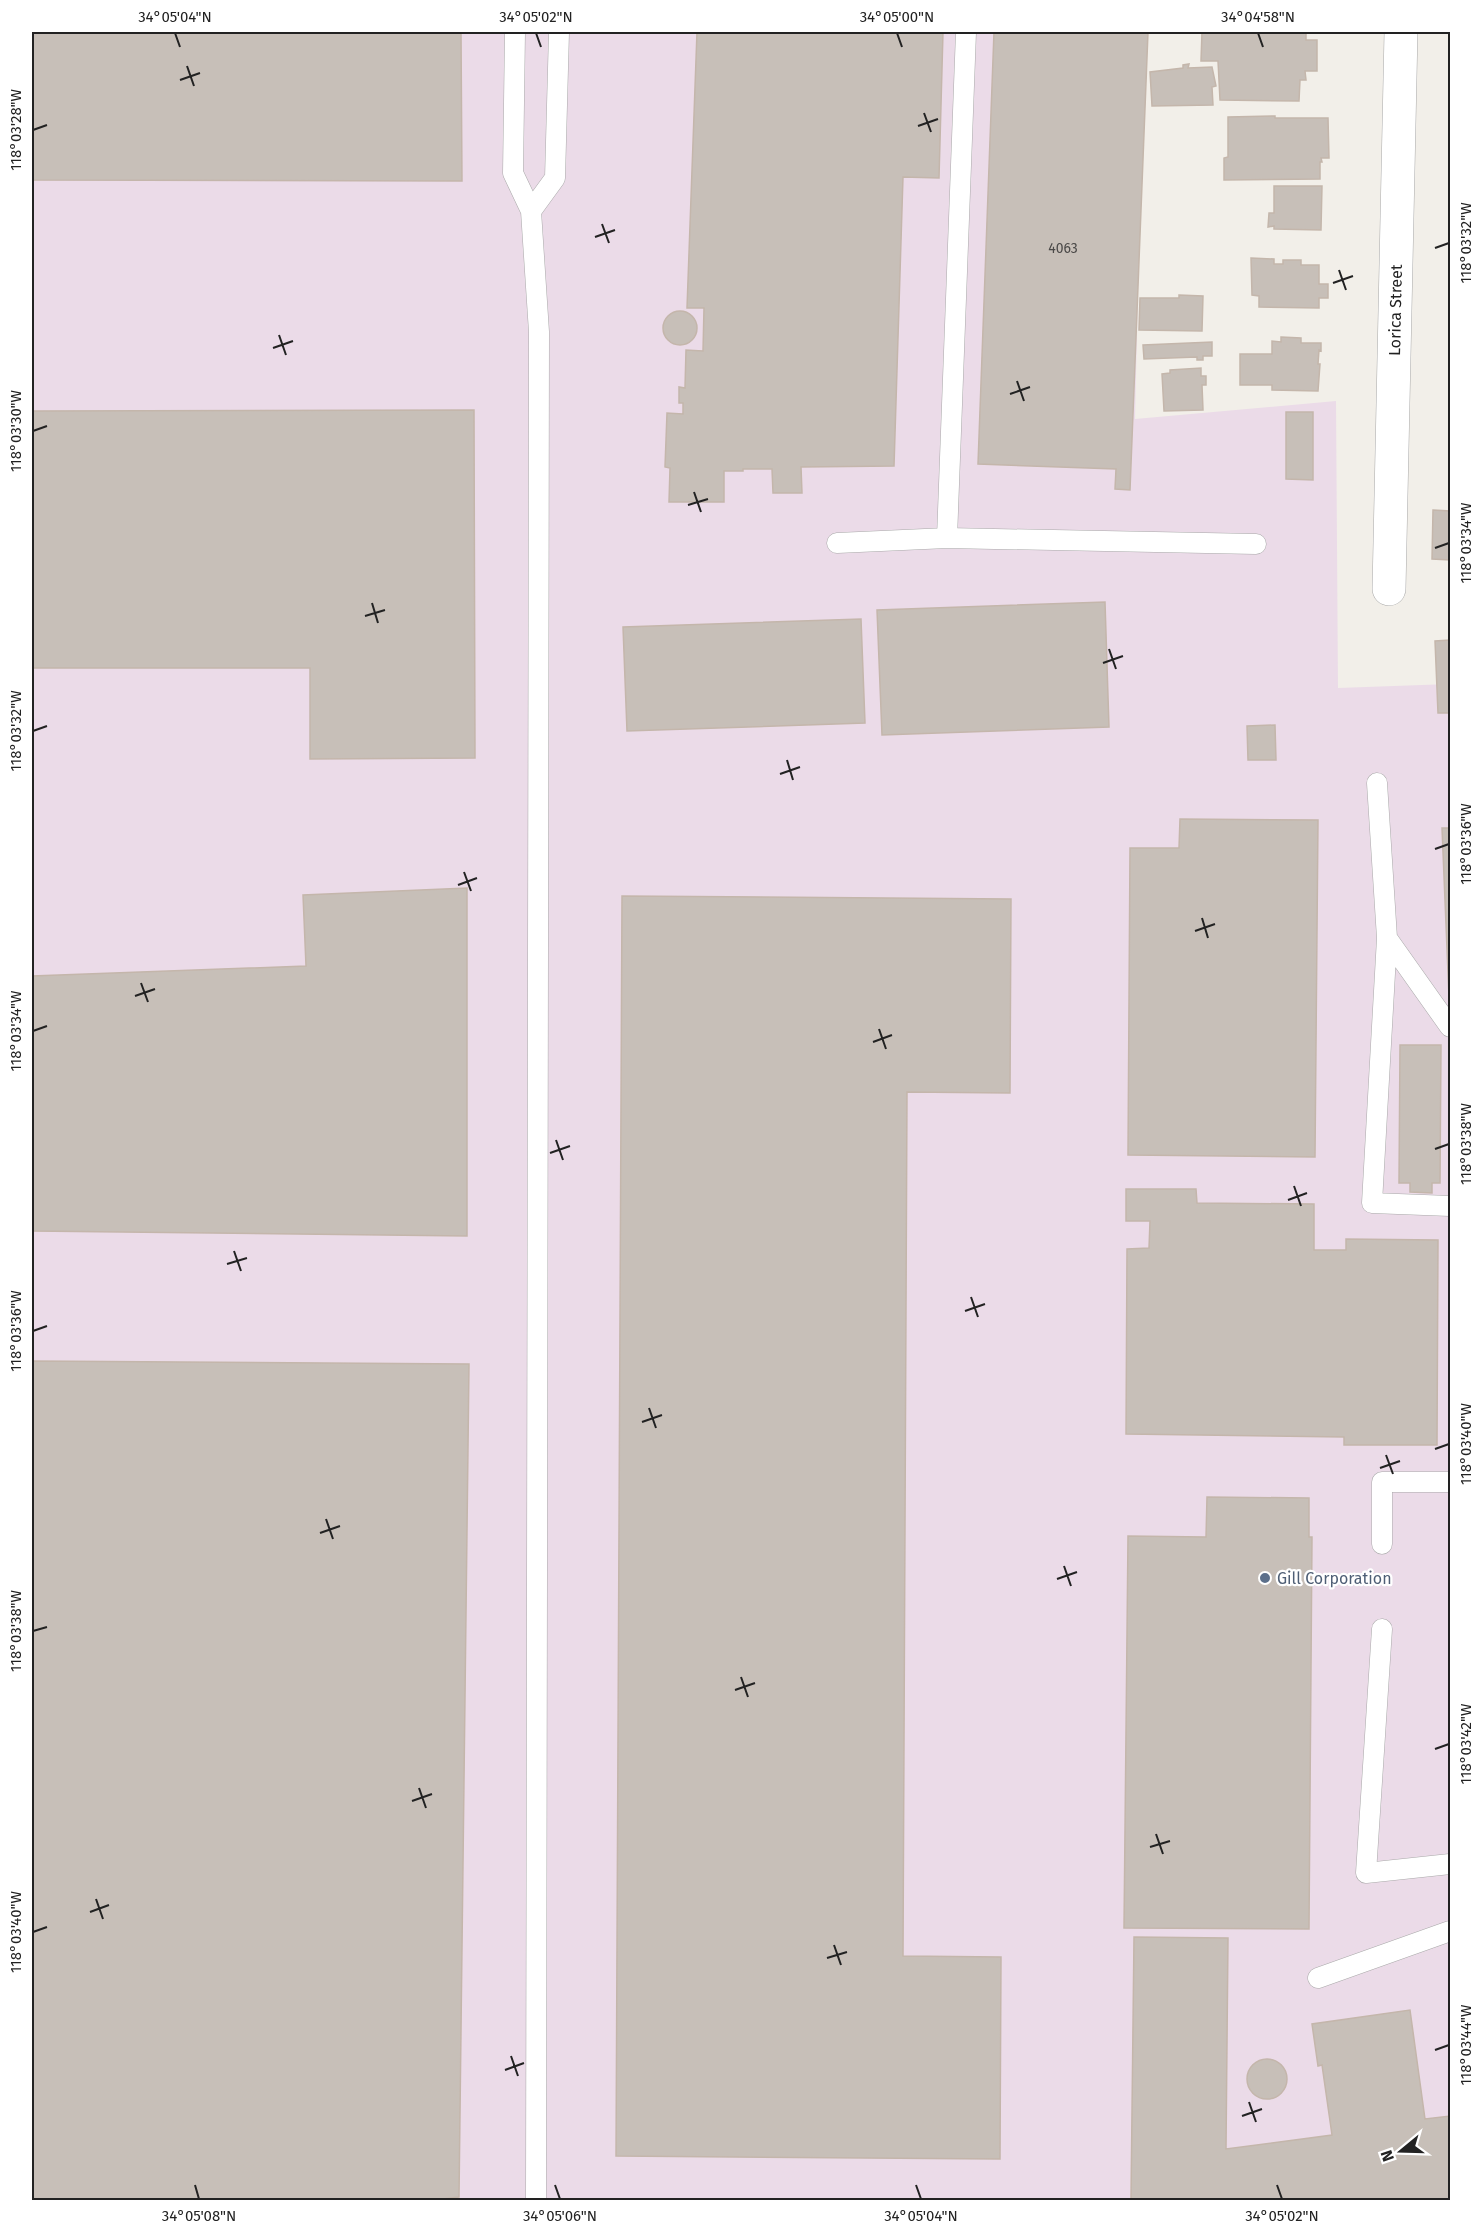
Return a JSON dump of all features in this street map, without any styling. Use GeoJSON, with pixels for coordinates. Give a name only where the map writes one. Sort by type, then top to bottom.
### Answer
{"type":"FeatureCollection","features":[{"type":"Feature","properties":{"kind":"street","name":"Lorica Street"},"geometry":{"type":"LineString","coordinates":[[1389,589],[1401,32]]}},
{"type":"Feature","properties":{"kind":"lane"},"geometry":{"type":"LineString","coordinates":[[514,32],[513,173],[531,211],[539,332],[536,2200]]}},
{"type":"Feature","properties":{"kind":"lane"},"geometry":{"type":"LineString","coordinates":[[531,211],[555,178],[559,32]]}},
{"type":"Feature","properties":{"kind":"lane"},"geometry":{"type":"LineString","coordinates":[[947,538],[966,32]]}},
{"type":"Feature","properties":{"kind":"lane"},"geometry":{"type":"LineString","coordinates":[[837,543],[947,538],[1256,544]]}},
{"type":"Feature","properties":{"kind":"lane"},"geometry":{"type":"LineString","coordinates":[[1377,783],[1387,938],[1372,1203],[1450,1206]]}},
{"type":"Feature","properties":{"kind":"lane"},"geometry":{"type":"LineString","coordinates":[[1387,938],[1450,1027]]}},
{"type":"Feature","properties":{"kind":"lane"},"geometry":{"type":"LineString","coordinates":[[1382,1544],[1382,1482],[1450,1482]]}},
{"type":"Feature","properties":{"kind":"lane"},"geometry":{"type":"LineString","coordinates":[[1382,1629],[1366,1873],[1450,1864]]}},
{"type":"Feature","properties":{"kind":"lane"},"geometry":{"type":"LineString","coordinates":[[1318,1978],[1450,1930]]}},
{"type":"Feature","properties":{"kind":"shaded area"},"geometry":{"type":"Polygon","coordinates":[[[32,32],[1144,32],[1135,419],[1336,401],[1338,688],[1450,684],[1450,2190],[1372,2200],[32,2200],[32,32]]]}},
{"type":"Feature","properties":{"kind":"building"},"geometry":{"type":"Polygon","coordinates":[[[32,32],[461,32],[462,181],[32,180],[32,32]]]}},
{"type":"Feature","properties":{"kind":"building"},"geometry":{"type":"Polygon","coordinates":[[[697,32],[943,32],[939,178],[903,177],[894,466],[801,467],[802,493],[773,493],[772,469],[724,471],[724,502],[669,502],[670,468],[665,467],[667,413],[683,414],[683,403],[679,403],[679,387],[685,388],[686,350],[703,351],[704,308],[687,308],[697,32]]]}},
{"type":"Feature","properties":{"kind":"building"},"geometry":{"type":"Polygon","coordinates":[[[994,32],[1148,32],[1130,490],[1115,489],[1116,469],[978,464],[994,32]]]}},
{"type":"Feature","properties":{"kind":"building"},"geometry":{"type":"Polygon","coordinates":[[[1202,32],[1306,33],[1306,40],[1317,40],[1317,71],[1305,71],[1306,80],[1300,80],[1299,101],[1220,100],[1218,61],[1201,61],[1202,32]]]}},
{"type":"Feature","properties":{"kind":"building"},"geometry":{"type":"Polygon","coordinates":[[[1189,64],[1188,68],[1212,67],[1216,86],[1212,87],[1213,105],[1152,106],[1150,72],[1183,68],[1183,65],[1189,64]]]}},
{"type":"Feature","properties":{"kind":"building"},"geometry":{"type":"Polygon","coordinates":[[[1275,116],[1275,118],[1328,118],[1329,158],[1321,158],[1320,179],[1224,180],[1224,158],[1228,157],[1228,117],[1275,116]]]}},
{"type":"Feature","properties":{"kind":"building"},"geometry":{"type":"Polygon","coordinates":[[[1274,186],[1322,186],[1321,230],[1268,227],[1269,213],[1274,213],[1274,186]]]}},
{"type":"Feature","properties":{"kind":"building"},"geometry":{"type":"Polygon","coordinates":[[[1251,258],[1274,259],[1274,264],[1283,264],[1283,260],[1301,260],[1301,265],[1319,265],[1319,284],[1328,284],[1328,298],[1319,298],[1319,308],[1259,307],[1259,296],[1252,295],[1251,258]]]}},
{"type":"Feature","properties":{"kind":"building"},"geometry":{"type":"Polygon","coordinates":[[[1179,295],[1203,296],[1202,331],[1139,330],[1140,298],[1179,298],[1179,295]]]}},
{"type":"Feature","properties":{"kind":"building"},"geometry":{"type":"Polygon","coordinates":[[[680,311],[692,316],[697,328],[692,340],[680,345],[668,340],[663,328],[668,316],[680,311]]]}},
{"type":"Feature","properties":{"kind":"building"},"geometry":{"type":"Polygon","coordinates":[[[1281,337],[1301,338],[1301,343],[1321,343],[1318,391],[1272,390],[1272,385],[1240,385],[1240,354],[1272,354],[1272,341],[1281,342],[1281,337]]]}},
{"type":"Feature","properties":{"kind":"building"},"geometry":{"type":"Polygon","coordinates":[[[1212,342],[1212,356],[1203,356],[1203,360],[1197,360],[1197,357],[1144,359],[1143,345],[1212,342]]]}},
{"type":"Feature","properties":{"kind":"building"},"geometry":{"type":"Polygon","coordinates":[[[1201,368],[1201,376],[1206,376],[1206,385],[1202,385],[1203,410],[1164,411],[1162,374],[1170,373],[1170,370],[1201,368]]]}},
{"type":"Feature","properties":{"kind":"building"},"geometry":{"type":"Polygon","coordinates":[[[474,410],[475,758],[310,759],[310,668],[32,668],[32,411],[474,410]]]}},
{"type":"Feature","properties":{"kind":"building"},"geometry":{"type":"Polygon","coordinates":[[[1286,412],[1313,412],[1313,480],[1286,479],[1286,412]]]}},
{"type":"Feature","properties":{"kind":"building"},"geometry":{"type":"Polygon","coordinates":[[[1433,510],[1450,511],[1450,560],[1432,559],[1433,510]]]}},
{"type":"Feature","properties":{"kind":"building"},"geometry":{"type":"Polygon","coordinates":[[[1105,602],[1109,727],[882,735],[877,610],[1105,602]]]}},
{"type":"Feature","properties":{"kind":"building"},"geometry":{"type":"Polygon","coordinates":[[[861,619],[865,723],[627,731],[623,627],[861,619]]]}},
{"type":"Feature","properties":{"kind":"building"},"geometry":{"type":"Polygon","coordinates":[[[1450,640],[1450,713],[1438,713],[1435,641],[1450,640]]]}},
{"type":"Feature","properties":{"kind":"building"},"geometry":{"type":"Polygon","coordinates":[[[1275,725],[1276,760],[1248,760],[1247,726],[1275,725]]]}},
{"type":"Feature","properties":{"kind":"building"},"geometry":{"type":"Polygon","coordinates":[[[1180,819],[1318,820],[1315,1157],[1128,1155],[1130,848],[1179,848],[1180,819]]]}},
{"type":"Feature","properties":{"kind":"building"},"geometry":{"type":"Polygon","coordinates":[[[1442,828],[1450,828],[1450,997],[1449,997],[1442,828]]]}},
{"type":"Feature","properties":{"kind":"building"},"geometry":{"type":"Polygon","coordinates":[[[467,888],[467,1236],[32,1231],[32,976],[306,966],[303,895],[467,888]]]}},
{"type":"Feature","properties":{"kind":"building"},"geometry":{"type":"Polygon","coordinates":[[[622,896],[1011,899],[1010,1093],[907,1092],[903,1956],[1001,1957],[1000,2159],[616,2156],[622,896]]]}},
{"type":"Feature","properties":{"kind":"building"},"geometry":{"type":"Polygon","coordinates":[[[1400,1045],[1441,1045],[1440,1183],[1432,1183],[1432,1193],[1410,1192],[1410,1183],[1399,1183],[1400,1045]]]}},
{"type":"Feature","properties":{"kind":"building"},"geometry":{"type":"Polygon","coordinates":[[[1126,1189],[1196,1189],[1197,1203],[1314,1204],[1314,1250],[1346,1250],[1346,1239],[1438,1240],[1437,1445],[1344,1445],[1344,1437],[1126,1434],[1127,1249],[1149,1248],[1150,1221],[1126,1221],[1126,1189]]]}},
{"type":"Feature","properties":{"kind":"building"},"geometry":{"type":"Polygon","coordinates":[[[32,1361],[469,1364],[459,2197],[435,2200],[32,2200],[32,1361]]]}},
{"type":"Feature","properties":{"kind":"building"},"geometry":{"type":"Polygon","coordinates":[[[1207,1497],[1309,1498],[1309,1537],[1312,1537],[1309,1929],[1124,1928],[1128,1536],[1206,1537],[1207,1497]]]}},
{"type":"Feature","properties":{"kind":"building"},"geometry":{"type":"Polygon","coordinates":[[[1134,1937],[1228,1938],[1226,2149],[1332,2135],[1322,2065],[1318,2066],[1312,2024],[1410,2010],[1425,2119],[1450,2116],[1450,2200],[1131,2200],[1134,1937]]]}},
{"type":"Feature","properties":{"kind":"building"},"geometry":{"type":"Polygon","coordinates":[[[1267,2059],[1281,2065],[1287,2079],[1281,2093],[1267,2099],[1253,2093],[1247,2079],[1253,2065],[1267,2059]]]}},
{"type":"Feature","properties":{"kind":"place","name":"Gill Corporation"},"geometry":{"type":"Point","coordinates":[1265,1578]}}]}
